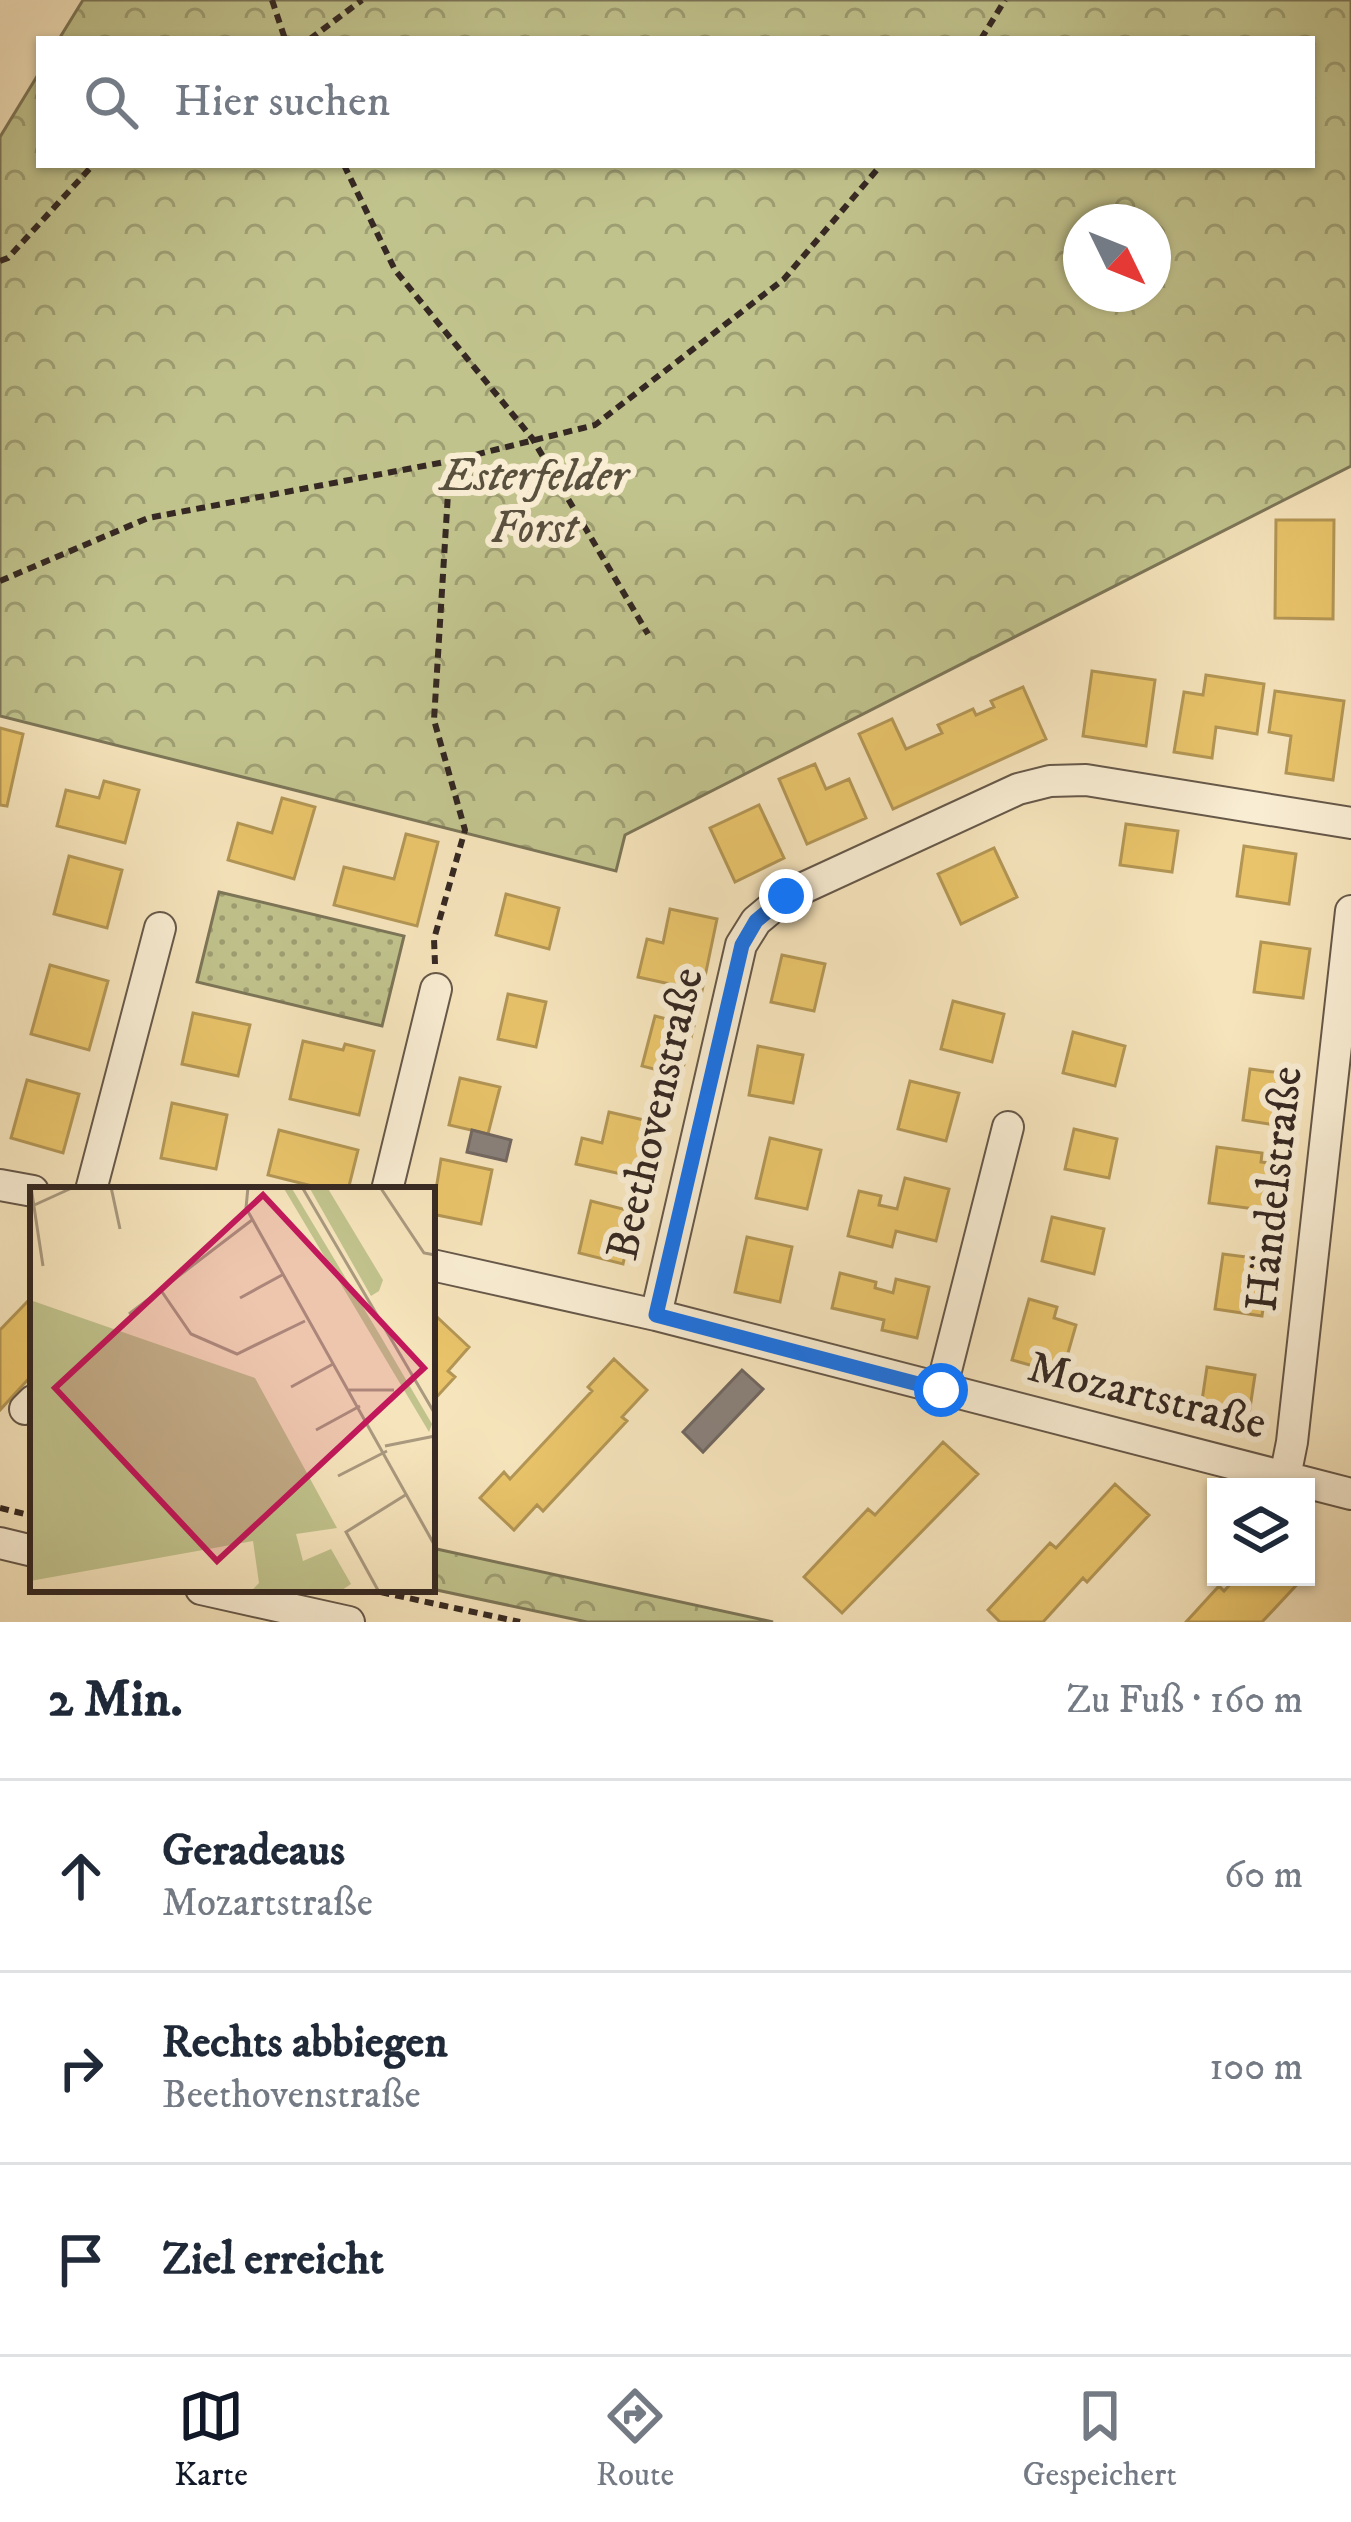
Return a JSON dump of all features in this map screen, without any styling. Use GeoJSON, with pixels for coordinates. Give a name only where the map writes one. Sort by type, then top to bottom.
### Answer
{"type":"FeatureCollection","features":[{"type":"Feature","properties":{"kind":"street","name":"Beethovenstraße"},"geometry":{"type":"LineString","coordinates":[[656,1315],[742,945],[756,921],[786,896],[1018,789],[1050,781],[1086,780],[1351,823]]}},
{"type":"Feature","properties":{"kind":"street","name":"Händelstraße"},"geometry":{"type":"LineString","coordinates":[[1285,1477],[1351,911]]}},
{"type":"Feature","properties":{"kind":"street"},"geometry":{"type":"LineString","coordinates":[[92,1187],[160,928]]}},
{"type":"Feature","properties":{"kind":"street"},"geometry":{"type":"LineString","coordinates":[[388,1187],[436,989]]}},
{"type":"Feature","properties":{"kind":"street"},"geometry":{"type":"LineString","coordinates":[[941,1390],[1008,1127]]}},
{"type":"Feature","properties":{"kind":"street"},"geometry":{"type":"LineString","coordinates":[[0,1185],[30,1190]]}},
{"type":"Feature","properties":{"kind":"street","name":"Mozartstraße"},"geometry":{"type":"LineString","coordinates":[[435,1266],[656,1315],[1351,1494]]}},
{"type":"Feature","properties":{"kind":"street"},"geometry":{"type":"LineString","coordinates":[[0,1543],[30,1550]]}},
{"type":"Feature","properties":{"kind":"street"},"geometry":{"type":"LineString","coordinates":[[214,1592],[349,1622]]}},
{"type":"Feature","properties":{"kind":"path"},"geometry":{"type":"LineString","coordinates":[[272,0],[284,36]]}},
{"type":"Feature","properties":{"kind":"path"},"geometry":{"type":"LineString","coordinates":[[314,36],[362,0]]}},
{"type":"Feature","properties":{"kind":"path"},"geometry":{"type":"LineString","coordinates":[[982,36],[1005,0]]}},
{"type":"Feature","properties":{"kind":"path"},"geometry":{"type":"LineString","coordinates":[[0,261],[8,258],[90,168]]}},
{"type":"Feature","properties":{"kind":"path"},"geometry":{"type":"LineString","coordinates":[[345,168],[395,270],[532,438],[648,634]]}},
{"type":"Feature","properties":{"kind":"path"},"geometry":{"type":"LineString","coordinates":[[0,581],[148,518],[450,461],[595,424],[784,279],[878,168]]}},
{"type":"Feature","properties":{"kind":"path"},"geometry":{"type":"LineString","coordinates":[[436,989],[434,940],[465,830],[434,720],[450,461]]}},
{"type":"Feature","properties":{"kind":"path"},"geometry":{"type":"LineString","coordinates":[[0,1508],[30,1515]]}},
{"type":"Feature","properties":{"kind":"path"},"geometry":{"type":"LineString","coordinates":[[380,1592],[520,1622]]}},
{"type":"Feature","properties":{"kind":"green space","name":"Esterfelder Forst"},"geometry":{"type":"Polygon","coordinates":[[[83,0],[1351,0],[1351,466],[625,835],[616,871],[0,716],[0,137],[36,78],[36,168],[1315,168],[1315,36],[61,36],[83,0]]]}},
{"type":"Feature","properties":{"kind":"green space"},"geometry":{"type":"Polygon","coordinates":[[[219,892],[404,936],[382,1026],[197,982],[219,892]]]}},
{"type":"Feature","properties":{"kind":"green space"},"geometry":{"type":"Polygon","coordinates":[[[435,1549],[773,1622],[587,1622],[435,1590],[435,1549]]]}},
{"type":"Feature","properties":{"kind":"building: Wohnen"},"geometry":{"type":"Polygon","coordinates":[[[1276,520],[1334,520],[1333,619],[1275,618],[1276,520]]]}},
{"type":"Feature","properties":{"kind":"building: Wohnen"},"geometry":{"type":"Polygon","coordinates":[[[1092,671],[1155,680],[1146,746],[1083,736],[1092,671]]]}},
{"type":"Feature","properties":{"kind":"building: Wohnen"},"geometry":{"type":"Polygon","coordinates":[[[1206,675],[1264,684],[1257,734],[1216,727],[1212,758],[1174,752],[1184,692],[1203,695],[1206,675]]]}},
{"type":"Feature","properties":{"kind":"building: Wohnen"},"geometry":{"type":"Polygon","coordinates":[[[1023,687],[1046,739],[893,809],[859,734],[892,719],[906,749],[942,733],[938,725],[973,709],[976,715],[994,707],[991,701],[1023,687]]]}},
{"type":"Feature","properties":{"kind":"building: Wohnen"},"geometry":{"type":"Polygon","coordinates":[[[1275,691],[1344,701],[1333,780],[1286,773],[1291,736],[1269,732],[1275,691]]]}},
{"type":"Feature","properties":{"kind":"building: Wohnen"},"geometry":{"type":"Polygon","coordinates":[[[0,728],[23,734],[7,806],[0,805],[0,728]]]}},
{"type":"Feature","properties":{"kind":"building: Wohnen"},"geometry":{"type":"Polygon","coordinates":[[[815,764],[826,789],[849,779],[866,818],[807,844],[779,779],[815,764]]]}},
{"type":"Feature","properties":{"kind":"building: Wohnen"},"geometry":{"type":"Polygon","coordinates":[[[104,781],[139,790],[125,843],[57,826],[66,790],[99,798],[104,781]]]}},
{"type":"Feature","properties":{"kind":"building: Wohnen"},"geometry":{"type":"Polygon","coordinates":[[[282,798],[315,807],[294,879],[228,860],[238,823],[272,833],[282,798]]]}},
{"type":"Feature","properties":{"kind":"building: Wohnen"},"geometry":{"type":"Polygon","coordinates":[[[759,805],[784,858],[735,882],[710,828],[759,805]]]}},
{"type":"Feature","properties":{"kind":"building: Wohnen"},"geometry":{"type":"Polygon","coordinates":[[[1126,824],[1178,831],[1172,872],[1120,865],[1126,824]]]}},
{"type":"Feature","properties":{"kind":"building: Wohnen"},"geometry":{"type":"Polygon","coordinates":[[[406,834],[438,842],[417,926],[334,905],[344,867],[394,879],[406,834]]]}},
{"type":"Feature","properties":{"kind":"building: Wohnen"},"geometry":{"type":"Polygon","coordinates":[[[1244,846],[1296,854],[1289,904],[1237,896],[1244,846]]]}},
{"type":"Feature","properties":{"kind":"building: Wohnen"},"geometry":{"type":"Polygon","coordinates":[[[994,848],[1017,897],[961,924],[938,874],[994,848]]]}},
{"type":"Feature","properties":{"kind":"building: Wohnen"},"geometry":{"type":"Polygon","coordinates":[[[69,856],[122,870],[107,928],[54,914],[69,856]]]}},
{"type":"Feature","properties":{"kind":"building: Wohnen"},"geometry":{"type":"Polygon","coordinates":[[[506,894],[559,908],[549,949],[496,935],[506,894]]]}},
{"type":"Feature","properties":{"kind":"building: Wohnen"},"geometry":{"type":"Polygon","coordinates":[[[670,909],[717,919],[702,991],[638,977],[647,939],[663,943],[670,909]]]}},
{"type":"Feature","properties":{"kind":"building: Wohnen"},"geometry":{"type":"Polygon","coordinates":[[[1261,942],[1310,949],[1303,998],[1254,992],[1261,942]]]}},
{"type":"Feature","properties":{"kind":"building: Wohnen"},"geometry":{"type":"Polygon","coordinates":[[[782,955],[825,964],[814,1011],[771,1002],[782,955]]]}},
{"type":"Feature","properties":{"kind":"building: Wohnen"},"geometry":{"type":"Polygon","coordinates":[[[50,965],[108,981],[89,1050],[31,1034],[50,965]]]}},
{"type":"Feature","properties":{"kind":"building: Wohnen"},"geometry":{"type":"Polygon","coordinates":[[[508,994],[546,1002],[536,1047],[498,1039],[508,994]]]}},
{"type":"Feature","properties":{"kind":"building: Wohnen"},"geometry":{"type":"Polygon","coordinates":[[[953,1001],[1004,1014],[992,1062],[941,1049],[953,1001]]]}},
{"type":"Feature","properties":{"kind":"building: Wohnen"},"geometry":{"type":"Polygon","coordinates":[[[193,1013],[250,1025],[238,1076],[182,1064],[193,1013]]]}},
{"type":"Feature","properties":{"kind":"building: Wohnen"},"geometry":{"type":"Polygon","coordinates":[[[655,1016],[694,1026],[681,1076],[642,1066],[655,1016]]]}},
{"type":"Feature","properties":{"kind":"building: Wohnen"},"geometry":{"type":"Polygon","coordinates":[[[1073,1032],[1125,1046],[1115,1086],[1063,1073],[1073,1032]]]}},
{"type":"Feature","properties":{"kind":"building: Wohnen"},"geometry":{"type":"Polygon","coordinates":[[[303,1041],[374,1051],[359,1115],[290,1099],[303,1041]]]}},
{"type":"Feature","properties":{"kind":"building: Wohnen"},"geometry":{"type":"Polygon","coordinates":[[[758,1046],[803,1055],[793,1103],[749,1095],[758,1046]]]}},
{"type":"Feature","properties":{"kind":"building: Wohnen"},"geometry":{"type":"Polygon","coordinates":[[[1250,1069],[1296,1075],[1289,1127],[1243,1120],[1250,1069]]]}},
{"type":"Feature","properties":{"kind":"building: Wohnen"},"geometry":{"type":"Polygon","coordinates":[[[460,1078],[500,1087],[488,1134],[449,1125],[460,1078]]]}},
{"type":"Feature","properties":{"kind":"building: Wohnen"},"geometry":{"type":"Polygon","coordinates":[[[27,1080],[79,1094],[63,1153],[11,1138],[27,1080]]]}},
{"type":"Feature","properties":{"kind":"building: Wohnen"},"geometry":{"type":"Polygon","coordinates":[[[910,1081],[959,1093],[946,1141],[898,1129],[910,1081]]]}},
{"type":"Feature","properties":{"kind":"building: Wohnen"},"geometry":{"type":"Polygon","coordinates":[[[172,1103],[227,1115],[216,1169],[161,1158],[172,1103]]]}},
{"type":"Feature","properties":{"kind":"building: Wohnen"},"geometry":{"type":"Polygon","coordinates":[[[609,1112],[657,1123],[644,1179],[576,1164],[582,1138],[602,1143],[609,1112]]]}},
{"type":"Feature","properties":{"kind":"building: Wohnen"},"geometry":{"type":"Polygon","coordinates":[[[1074,1129],[1117,1139],[1109,1178],[1065,1169],[1074,1129]]]}},
{"type":"Feature","properties":{"kind":"building: Wohnen"},"geometry":{"type":"Polygon","coordinates":[[[279,1130],[358,1150],[349,1187],[316,1187],[268,1175],[279,1130]]]}},
{"type":"Feature","properties":{"kind":"building: Wohnen"},"geometry":{"type":"Polygon","coordinates":[[[770,1138],[821,1150],[807,1209],[756,1198],[770,1138]]]}},
{"type":"Feature","properties":{"kind":"building: Wohnen"},"geometry":{"type":"Polygon","coordinates":[[[1217,1147],[1262,1153],[1261,1162],[1285,1165],[1278,1212],[1209,1203],[1217,1147]]]}},
{"type":"Feature","properties":{"kind":"building: Wohnen"},"geometry":{"type":"Polygon","coordinates":[[[441,1159],[492,1170],[481,1224],[435,1215],[441,1159]]]}},
{"type":"Feature","properties":{"kind":"building: Wohnen"},"geometry":{"type":"Polygon","coordinates":[[[905,1178],[949,1189],[936,1241],[896,1231],[892,1247],[848,1236],[859,1191],[881,1196],[879,1205],[897,1209],[905,1178]]]}},
{"type":"Feature","properties":{"kind":"building: Wohnen"},"geometry":{"type":"Polygon","coordinates":[[[591,1201],[635,1212],[623,1264],[579,1253],[591,1201]]]}},
{"type":"Feature","properties":{"kind":"building: Wohnen"},"geometry":{"type":"Polygon","coordinates":[[[1052,1217],[1104,1229],[1094,1274],[1042,1261],[1052,1217]]]}},
{"type":"Feature","properties":{"kind":"building: Wohnen"},"geometry":{"type":"Polygon","coordinates":[[[747,1237],[792,1247],[780,1302],[735,1292],[747,1237]]]}},
{"type":"Feature","properties":{"kind":"building: Wohnen"},"geometry":{"type":"Polygon","coordinates":[[[1223,1254],[1270,1260],[1262,1316],[1215,1309],[1223,1254]]]}},
{"type":"Feature","properties":{"kind":"building: Wohnen"},"geometry":{"type":"Polygon","coordinates":[[[840,1273],[876,1282],[875,1288],[893,1293],[896,1279],[929,1287],[917,1338],[882,1330],[884,1320],[832,1308],[840,1273]]]}},
{"type":"Feature","properties":{"kind":"building: Wohnen"},"geometry":{"type":"Polygon","coordinates":[[[1029,1299],[1057,1307],[1054,1318],[1076,1325],[1062,1374],[1012,1360],[1029,1299]]]}},
{"type":"Feature","properties":{"kind":"building: Wohnen"},"geometry":{"type":"Polygon","coordinates":[[[30,1300],[30,1377],[0,1410],[0,1330],[30,1300]]]}},
{"type":"Feature","properties":{"kind":"building: Wohnen"},"geometry":{"type":"Polygon","coordinates":[[[435,1319],[469,1347],[448,1371],[455,1377],[435,1399],[435,1319]]]}},
{"type":"Feature","properties":{"kind":"building: Wohnen"},"geometry":{"type":"Polygon","coordinates":[[[614,1359],[647,1390],[622,1417],[627,1421],[543,1511],[537,1505],[514,1530],[480,1498],[504,1472],[510,1479],[592,1391],[588,1387],[614,1359]]]}},
{"type":"Feature","properties":{"kind":"building: Wohnen"},"geometry":{"type":"Polygon","coordinates":[[[1207,1367],[1255,1375],[1248,1421],[1200,1414],[1207,1367]]]}},
{"type":"Feature","properties":{"kind":"building: Wohnen"},"geometry":{"type":"Polygon","coordinates":[[[943,1442],[978,1474],[842,1613],[804,1577],[868,1509],[875,1515],[943,1442]]]}},
{"type":"Feature","properties":{"kind":"building: Wohnen"},"geometry":{"type":"Polygon","coordinates":[[[1115,1484],[1149,1515],[1043,1622],[1000,1622],[988,1610],[1050,1543],[1056,1548],[1115,1484]]]}},
{"type":"Feature","properties":{"kind":"building: Wohnen"},"geometry":{"type":"Polygon","coordinates":[[[1219,1586],[1224,1591],[1229,1586],[1296,1586],[1262,1622],[1186,1622],[1219,1586]]]}},
{"type":"Feature","properties":{"kind":"building: Industrie"},"geometry":{"type":"Polygon","coordinates":[[[472,1130],[511,1140],[506,1161],[467,1152],[472,1130]]]}},
{"type":"Feature","properties":{"kind":"building: Industrie"},"geometry":{"type":"Polygon","coordinates":[[[742,1370],[763,1389],[703,1452],[683,1432],[742,1370]]]}},
{"type":"Feature","properties":{"kind":"route"},"geometry":{"type":"LineString","coordinates":[[786,896],[756,921],[742,945],[656,1315],[941,1390]]}}]}
